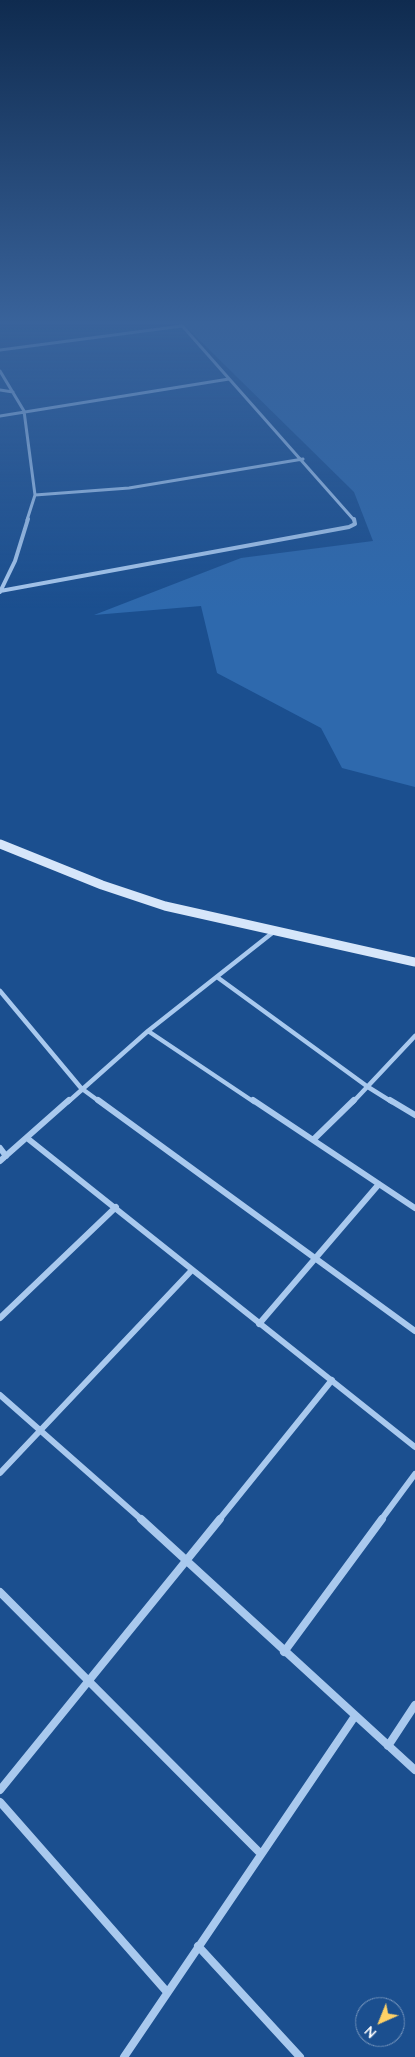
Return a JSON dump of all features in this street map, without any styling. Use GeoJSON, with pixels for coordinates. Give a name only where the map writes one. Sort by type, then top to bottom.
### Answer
{"type":"FeatureCollection","features":[{"type":"Feature","properties":{"kind":"main road"},"geometry":{"type":"LineString","coordinates":[[2,847],[140,898],[211,917],[415,962]]}},
{"type":"Feature","properties":{"kind":"street"},"geometry":{"type":"LineString","coordinates":[[0,592],[15,561],[27,529],[35,495],[25,417]]}},
{"type":"Feature","properties":{"kind":"street"},"geometry":{"type":"LineString","coordinates":[[0,592],[352,525],[355,521],[349,512],[264,417]]}},
{"type":"Feature","properties":{"kind":"street"},"geometry":{"type":"LineString","coordinates":[[35,495],[129,488],[303,459]]}},
{"type":"Feature","properties":{"kind":"street"},"geometry":{"type":"LineString","coordinates":[[0,1161],[148,1030],[276,930]]}},
{"type":"Feature","properties":{"kind":"street"},"geometry":{"type":"LineString","coordinates":[[217,976],[368,1087],[415,1115]]}},
{"type":"Feature","properties":{"kind":"street"},"geometry":{"type":"LineString","coordinates":[[0,991],[81,1088],[415,1331]]}},
{"type":"Feature","properties":{"kind":"street"},"geometry":{"type":"LineString","coordinates":[[148,1030],[415,1208]]}},
{"type":"Feature","properties":{"kind":"street"},"geometry":{"type":"LineString","coordinates":[[313,1140],[368,1087],[415,1036]]}},
{"type":"Feature","properties":{"kind":"street"},"geometry":{"type":"LineString","coordinates":[[26,1138],[415,1447]]}},
{"type":"Feature","properties":{"kind":"street"},"geometry":{"type":"LineString","coordinates":[[0,1148],[6,1156]]}},
{"type":"Feature","properties":{"kind":"street"},"geometry":{"type":"LineString","coordinates":[[259,1324],[379,1184]]}},
{"type":"Feature","properties":{"kind":"street"},"geometry":{"type":"LineString","coordinates":[[0,1318],[116,1208]]}},
{"type":"Feature","properties":{"kind":"street"},"geometry":{"type":"LineString","coordinates":[[0,1473],[192,1270]]}},
{"type":"Feature","properties":{"kind":"street"},"geometry":{"type":"LineString","coordinates":[[0,1790],[89,1683],[186,1559],[332,1380]]}},
{"type":"Feature","properties":{"kind":"street"},"geometry":{"type":"LineString","coordinates":[[0,1395],[186,1559],[284,1652],[415,1770]]}},
{"type":"Feature","properties":{"kind":"street"},"geometry":{"type":"LineString","coordinates":[[284,1652],[415,1474]]}},
{"type":"Feature","properties":{"kind":"street"},"geometry":{"type":"LineString","coordinates":[[0,1592],[261,1854]]}},
{"type":"Feature","properties":{"kind":"street"},"geometry":{"type":"LineString","coordinates":[[388,1746],[415,1705]]}},
{"type":"Feature","properties":{"kind":"street"},"geometry":{"type":"LineString","coordinates":[[124,2057],[355,1716]]}},
{"type":"Feature","properties":{"kind":"street"},"geometry":{"type":"LineString","coordinates":[[0,1802],[167,1992]]}},
{"type":"Feature","properties":{"kind":"street"},"geometry":{"type":"LineString","coordinates":[[198,1946],[300,2057]]}},
{"type":"Feature","properties":{"kind":"shaded area"},"geometry":{"type":"Polygon","coordinates":[[[278,417],[415,417],[415,787],[342,768],[321,728],[217,673],[201,606],[94,615],[241,558],[373,541],[354,492],[278,417]]]}}]}
